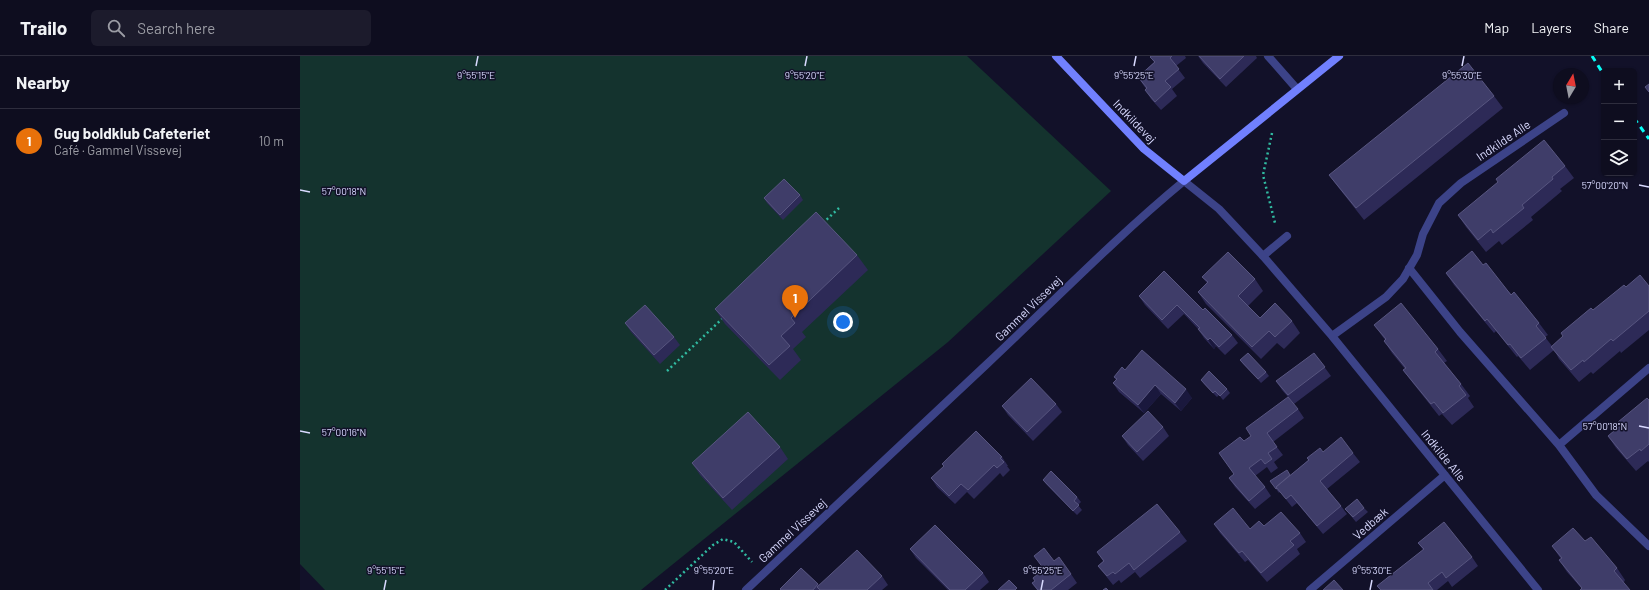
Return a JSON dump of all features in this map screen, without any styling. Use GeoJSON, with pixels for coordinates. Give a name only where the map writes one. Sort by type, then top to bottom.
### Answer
{"type":"FeatureCollection","features":[{"type":"Feature","properties":{"kind":"street","name":"Indkildevej"},"geometry":{"type":"LineString","coordinates":[[1056,56],[1144,149],[1184,181]]}},
{"type":"Feature","properties":{"kind":"street"},"geometry":{"type":"LineString","coordinates":[[1268,56],[1297,89]]}},
{"type":"Feature","properties":{"kind":"street","name":"Gammel Vissevej"},"geometry":{"type":"LineString","coordinates":[[746,590],[986,365],[1146,212],[1339,56]]}},
{"type":"Feature","properties":{"kind":"street","name":"Indkilde Alle"},"geometry":{"type":"LineString","coordinates":[[1332,336],[1386,297],[1403,279],[1417,255],[1423,234],[1440,203],[1461,183],[1564,113]]}},
{"type":"Feature","properties":{"kind":"street","name":"Indkilde Alle"},"geometry":{"type":"LineString","coordinates":[[1184,181],[1219,209],[1263,256],[1332,336],[1538,590]]}},
{"type":"Feature","properties":{"kind":"street"},"geometry":{"type":"LineString","coordinates":[[1263,256],[1286,236]]}},
{"type":"Feature","properties":{"kind":"street"},"geometry":{"type":"LineString","coordinates":[[1409,268],[1460,332],[1559,444],[1596,495],[1649,546]]}},
{"type":"Feature","properties":{"kind":"street"},"geometry":{"type":"LineString","coordinates":[[1559,444],[1649,368]]}},
{"type":"Feature","properties":{"kind":"street","name":"Vedbæk"},"geometry":{"type":"LineString","coordinates":[[1310,590],[1445,475]]}},
{"type":"Feature","properties":{"kind":"path"},"geometry":{"type":"LineString","coordinates":[[1273,132],[1263,175],[1275,221],[1278,244]]}},
{"type":"Feature","properties":{"kind":"path"},"geometry":{"type":"LineString","coordinates":[[822,224],[839,208]]}},
{"type":"Feature","properties":{"kind":"path"},"geometry":{"type":"LineString","coordinates":[[667,370],[724,316]]}},
{"type":"Feature","properties":{"kind":"path"},"geometry":{"type":"LineString","coordinates":[[664,590],[713,545],[722,539],[734,542],[763,574]]}},
{"type":"Feature","properties":{"kind":"green space"},"geometry":{"type":"Polygon","coordinates":[[[300,56],[967,56],[1111,191],[948,342],[641,590],[325,590],[300,564],[300,56]]]}},
{"type":"Feature","properties":{"kind":"building"},"geometry":{"type":"Polygon","coordinates":[[[1172,56],[1170,58],[1179,69],[1165,81],[1171,87],[1155,102],[1145,90],[1147,88],[1138,77],[1155,62],[1150,57],[1172,56]]]}},
{"type":"Feature","properties":{"kind":"building"},"geometry":{"type":"Polygon","coordinates":[[[1199,56],[1244,56],[1220,79],[1199,56]]]}},
{"type":"Feature","properties":{"kind":"building"},"geometry":{"type":"Polygon","coordinates":[[[1468,63],[1494,96],[1356,208],[1329,175],[1468,63]]]}},
{"type":"Feature","properties":{"kind":"building"},"geometry":{"type":"Polygon","coordinates":[[[1649,84],[1649,92],[1645,87],[1649,84]]]}},
{"type":"Feature","properties":{"kind":"building"},"geometry":{"type":"Polygon","coordinates":[[[1544,140],[1565,166],[1552,177],[1553,179],[1522,205],[1524,208],[1493,233],[1491,229],[1478,240],[1458,215],[1498,182],[1496,179],[1544,140]]]}},
{"type":"Feature","properties":{"kind":"building"},"geometry":{"type":"Polygon","coordinates":[[[784,179],[800,195],[780,215],[764,198],[784,179]]]}},
{"type":"Feature","properties":{"kind":"building"},"geometry":{"type":"Polygon","coordinates":[[[816,212],[857,255],[791,318],[795,323],[781,336],[790,346],[769,365],[715,309],[816,212]]]}},
{"type":"Feature","properties":{"kind":"building"},"geometry":{"type":"Polygon","coordinates":[[[1472,251],[1483,265],[1486,263],[1511,295],[1514,292],[1539,323],[1536,326],[1546,338],[1521,358],[1510,344],[1508,345],[1487,319],[1485,321],[1446,273],[1472,251]]]}},
{"type":"Feature","properties":{"kind":"building"},"geometry":{"type":"Polygon","coordinates":[[[1228,252],[1255,279],[1238,296],[1260,318],[1275,303],[1292,321],[1275,337],[1269,331],[1252,347],[1198,292],[1208,282],[1202,277],[1228,252]]]}},
{"type":"Feature","properties":{"kind":"building"},"geometry":{"type":"Polygon","coordinates":[[[1164,271],[1203,310],[1205,308],[1232,335],[1219,347],[1210,338],[1208,340],[1198,329],[1200,328],[1177,305],[1162,320],[1139,296],[1164,271]]]}},
{"type":"Feature","properties":{"kind":"building"},"geometry":{"type":"Polygon","coordinates":[[[1640,275],[1649,286],[1649,311],[1613,341],[1611,339],[1584,362],[1583,360],[1571,370],[1551,347],[1563,336],[1561,333],[1591,308],[1593,310],[1624,285],[1626,287],[1640,275]]]}},
{"type":"Feature","properties":{"kind":"building"},"geometry":{"type":"Polygon","coordinates":[[[1401,303],[1438,349],[1435,352],[1461,384],[1459,386],[1466,395],[1443,413],[1434,402],[1431,404],[1403,370],[1406,368],[1384,341],[1386,339],[1374,325],[1401,303]]]}},
{"type":"Feature","properties":{"kind":"building"},"geometry":{"type":"Polygon","coordinates":[[[645,305],[674,337],[654,355],[625,323],[645,305]]]}},
{"type":"Feature","properties":{"kind":"building"},"geometry":{"type":"Polygon","coordinates":[[[1142,350],[1186,389],[1175,403],[1155,385],[1138,405],[1113,383],[1117,379],[1114,377],[1122,367],[1125,370],[1142,350]]]}},
{"type":"Feature","properties":{"kind":"building"},"geometry":{"type":"Polygon","coordinates":[[[1248,353],[1266,372],[1258,379],[1240,360],[1248,353]]]}},
{"type":"Feature","properties":{"kind":"building"},"geometry":{"type":"Polygon","coordinates":[[[1314,353],[1325,367],[1288,395],[1276,381],[1314,353]]]}},
{"type":"Feature","properties":{"kind":"building"},"geometry":{"type":"Polygon","coordinates":[[[1209,371],[1227,389],[1220,396],[1215,391],[1213,393],[1201,380],[1209,371]]]}},
{"type":"Feature","properties":{"kind":"building"},"geometry":{"type":"Polygon","coordinates":[[[1031,378],[1056,404],[1027,432],[1002,406],[1031,378]]]}},
{"type":"Feature","properties":{"kind":"building"},"geometry":{"type":"Polygon","coordinates":[[[1288,397],[1298,409],[1267,433],[1277,447],[1268,453],[1272,459],[1265,464],[1261,459],[1249,468],[1265,487],[1249,501],[1229,478],[1234,474],[1219,453],[1240,437],[1244,441],[1251,436],[1246,428],[1288,397]]]}},
{"type":"Feature","properties":{"kind":"building"},"geometry":{"type":"Polygon","coordinates":[[[1647,398],[1649,400],[1649,444],[1641,451],[1640,449],[1627,459],[1608,436],[1621,425],[1618,422],[1647,398]]]}},
{"type":"Feature","properties":{"kind":"building"},"geometry":{"type":"Polygon","coordinates":[[[1148,411],[1163,427],[1137,452],[1122,436],[1148,411]]]}},
{"type":"Feature","properties":{"kind":"building"},"geometry":{"type":"Polygon","coordinates":[[[748,412],[780,447],[723,498],[692,463],[748,412]]]}},
{"type":"Feature","properties":{"kind":"building"},"geometry":{"type":"Polygon","coordinates":[[[976,431],[1002,457],[1000,458],[1004,462],[997,468],[994,465],[968,490],[961,484],[949,496],[931,478],[944,466],[942,464],[976,431]]]}},
{"type":"Feature","properties":{"kind":"building"},"geometry":{"type":"Polygon","coordinates":[[[1341,437],[1353,453],[1320,481],[1341,506],[1317,526],[1291,495],[1286,499],[1276,487],[1309,460],[1307,458],[1320,448],[1323,452],[1341,437]]]}},
{"type":"Feature","properties":{"kind":"building"},"geometry":{"type":"Polygon","coordinates":[[[1287,470],[1290,475],[1276,487],[1276,489],[1270,481],[1287,470]]]}},
{"type":"Feature","properties":{"kind":"building"},"geometry":{"type":"Polygon","coordinates":[[[1051,471],[1077,497],[1074,501],[1079,505],[1073,511],[1043,480],[1051,471]]]}},
{"type":"Feature","properties":{"kind":"building"},"geometry":{"type":"Polygon","coordinates":[[[1357,499],[1364,508],[1353,517],[1345,509],[1357,499]]]}},
{"type":"Feature","properties":{"kind":"building"},"geometry":{"type":"Polygon","coordinates":[[[1157,504],[1180,532],[1134,570],[1129,563],[1115,574],[1113,572],[1107,576],[1098,566],[1104,561],[1097,552],[1157,504]]]}},
{"type":"Feature","properties":{"kind":"building"},"geometry":{"type":"Polygon","coordinates":[[[1233,508],[1250,529],[1259,521],[1264,526],[1281,512],[1300,533],[1290,541],[1294,545],[1261,573],[1242,551],[1239,553],[1214,524],[1233,508]]]}},
{"type":"Feature","properties":{"kind":"building"},"geometry":{"type":"Polygon","coordinates":[[[1444,522],[1472,557],[1446,578],[1442,572],[1428,583],[1433,590],[1381,590],[1377,586],[1424,549],[1418,543],[1444,522]]]}},
{"type":"Feature","properties":{"kind":"building"},"geometry":{"type":"Polygon","coordinates":[[[935,525],[983,573],[965,590],[950,590],[910,549],[935,525]]]}},
{"type":"Feature","properties":{"kind":"building"},"geometry":{"type":"Polygon","coordinates":[[[1573,528],[1585,541],[1591,537],[1617,568],[1614,571],[1630,590],[1580,590],[1582,588],[1559,560],[1562,558],[1552,546],[1573,528]]]}},
{"type":"Feature","properties":{"kind":"building"},"geometry":{"type":"Polygon","coordinates":[[[1044,548],[1054,561],[1059,557],[1071,574],[1051,590],[1038,590],[1032,583],[1035,581],[1033,578],[1044,569],[1034,556],[1044,548]]]}},
{"type":"Feature","properties":{"kind":"building"},"geometry":{"type":"Polygon","coordinates":[[[857,550],[882,576],[867,590],[820,590],[817,587],[857,550]]]}},
{"type":"Feature","properties":{"kind":"building"},"geometry":{"type":"Polygon","coordinates":[[[801,568],[818,584],[813,590],[781,590],[780,589],[801,568]]]}},
{"type":"Feature","properties":{"kind":"building"},"geometry":{"type":"Polygon","coordinates":[[[1009,580],[1017,588],[1015,590],[998,590],[1009,580]]]}},
{"type":"Feature","properties":{"kind":"building"},"geometry":{"type":"Polygon","coordinates":[[[1334,580],[1343,590],[1323,590],[1334,580]]]}},
{"type":"Feature","properties":{"kind":"railway"},"geometry":{"type":"LineString","coordinates":[[1592,56],[1601,70]]}},
{"type":"Feature","properties":{"kind":"railway"},"geometry":{"type":"LineString","coordinates":[[1637,122],[1649,139]]}},
{"type":"Feature","properties":{"kind":"place","name":"Gug boldklub Cafeteriet"},"geometry":{"type":"Point","coordinates":[795,318]}}]}
